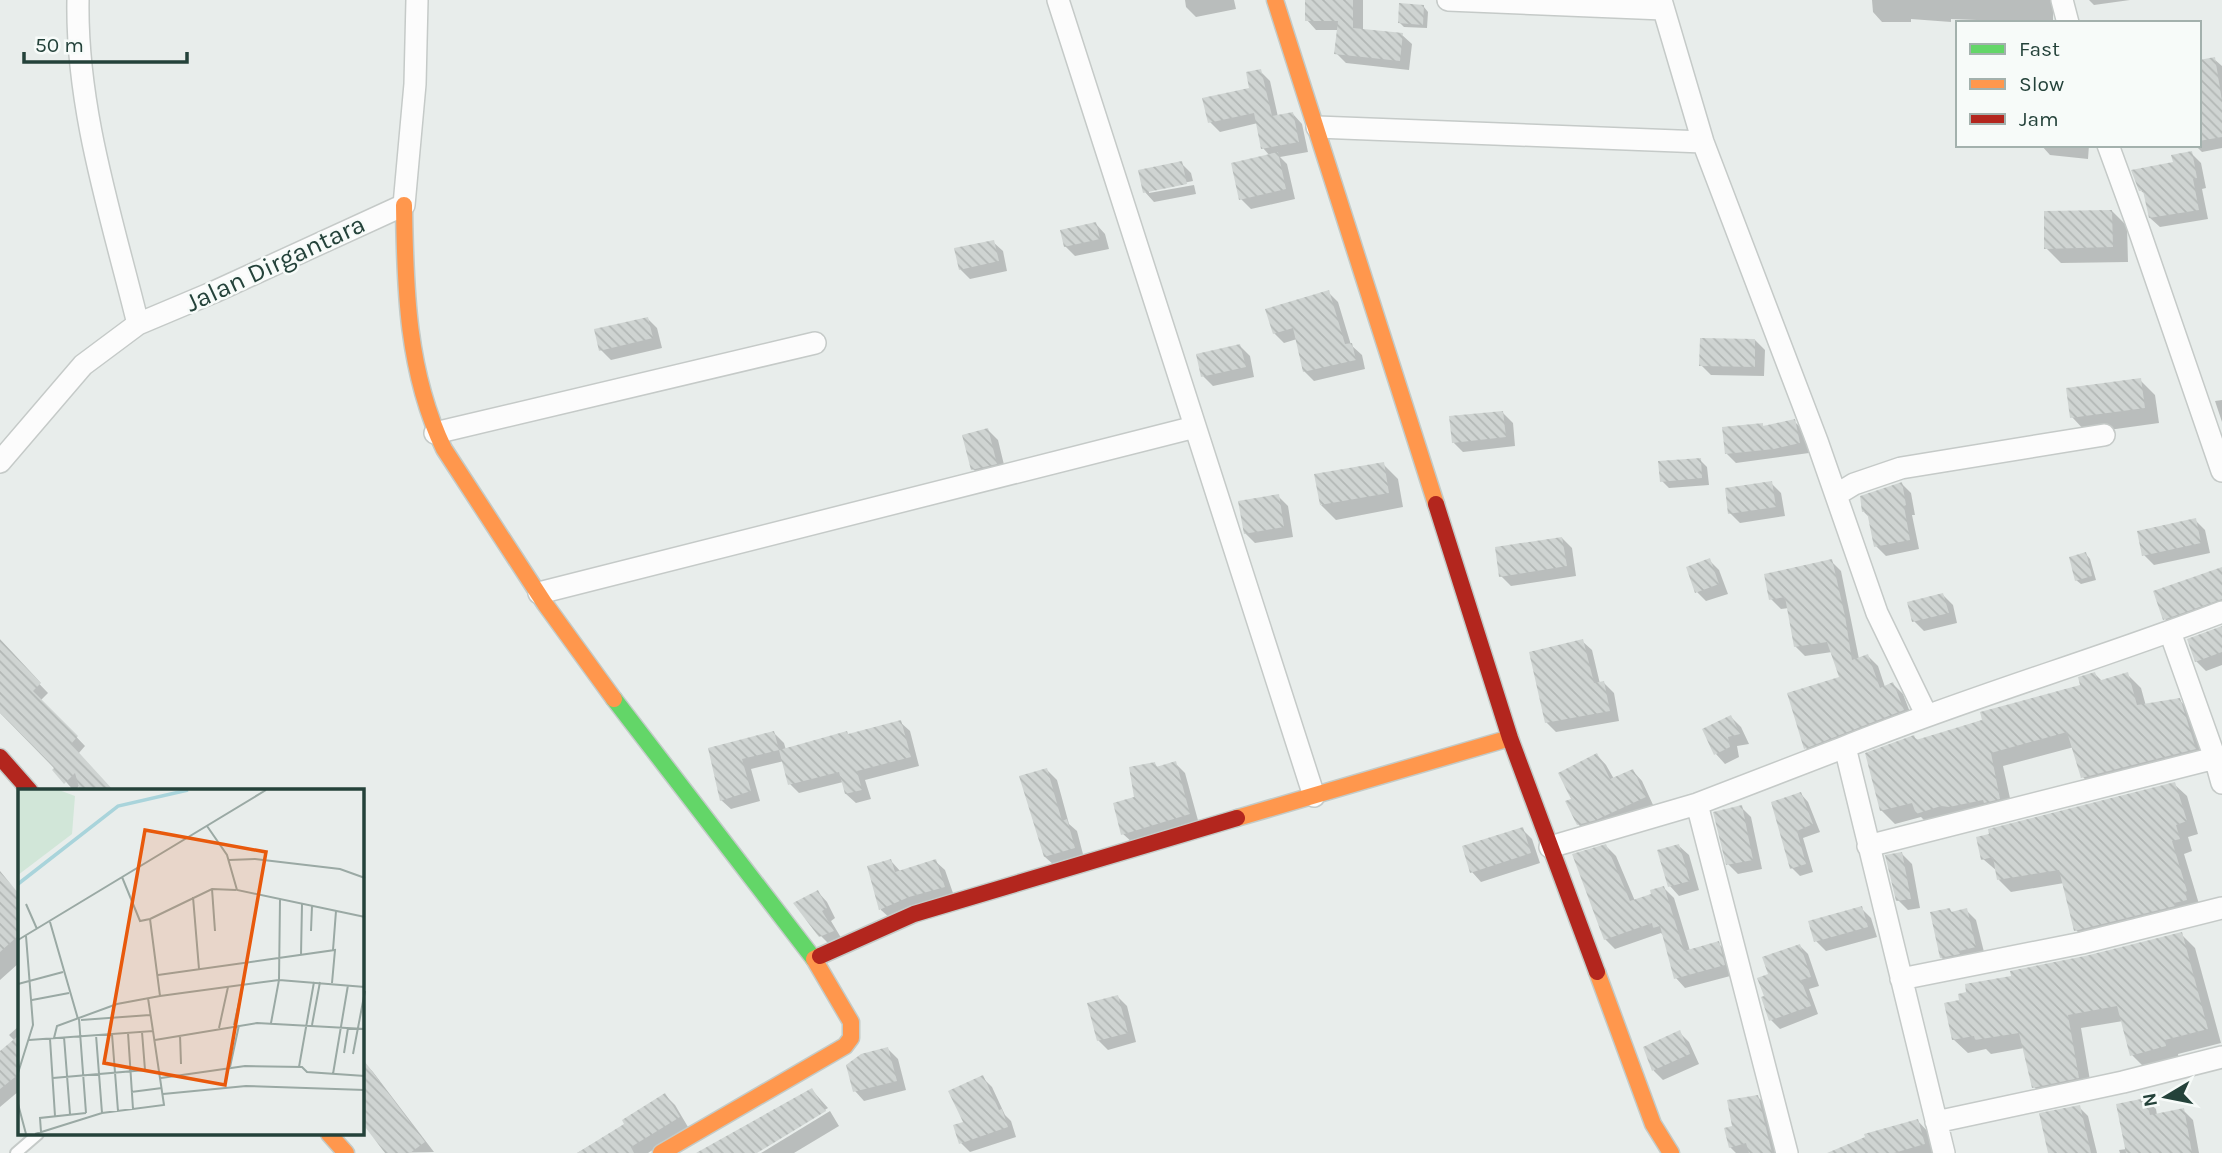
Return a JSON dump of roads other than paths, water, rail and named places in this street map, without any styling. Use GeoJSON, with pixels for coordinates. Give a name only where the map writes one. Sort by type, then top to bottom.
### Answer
{"type":"FeatureCollection","features":[{"type":"Feature","properties":{"kind":"main road"},"geometry":{"type":"LineString","coordinates":[[1275,0],[1510,738],[1653,1124],[1671,1153]]}},
{"type":"Feature","properties":{"kind":"main road"},"geometry":{"type":"LineString","coordinates":[[404,205],[413,355],[422,398],[435,433],[594,674],[814,960],[851,1022],[851,1038],[845,1046],[661,1153]]}},
{"type":"Feature","properties":{"kind":"main road"},"geometry":{"type":"LineString","coordinates":[[814,960],[914,914],[1510,738]]}},
{"type":"Feature","properties":{"kind":"main road"},"geometry":{"type":"LineString","coordinates":[[0,757],[28,789]]}},
{"type":"Feature","properties":{"kind":"main road"},"geometry":{"type":"LineString","coordinates":[[331,1136],[346,1153]]}},
{"type":"Feature","properties":{"kind":"street"},"geometry":{"type":"LineString","coordinates":[[78,0],[82,83],[102,181],[138,324]]}},
{"type":"Feature","properties":{"kind":"street"},"geometry":{"type":"LineString","coordinates":[[404,205],[415,84],[417,0]]}},
{"type":"Feature","properties":{"kind":"street"},"geometry":{"type":"LineString","coordinates":[[1058,0],[1314,796]]}},
{"type":"Feature","properties":{"kind":"street"},"geometry":{"type":"LineString","coordinates":[[1448,0],[1662,5],[1703,142],[1836,495],[1877,613],[1926,714]]}},
{"type":"Feature","properties":{"kind":"street"},"geometry":{"type":"LineString","coordinates":[[2062,0],[2067,21]]}},
{"type":"Feature","properties":{"kind":"street"},"geometry":{"type":"LineString","coordinates":[[1317,127],[1703,142]]}},
{"type":"Feature","properties":{"kind":"street"},"geometry":{"type":"LineString","coordinates":[[2109,147],[2222,471]]}},
{"type":"Feature","properties":{"kind":"street","name":"Jalan Dirgantara"},"geometry":{"type":"LineString","coordinates":[[0,461],[83,365],[138,324],[404,205]]}},
{"type":"Feature","properties":{"kind":"street"},"geometry":{"type":"LineString","coordinates":[[435,433],[814,343]]}},
{"type":"Feature","properties":{"kind":"street"},"geometry":{"type":"LineString","coordinates":[[539,593],[1195,427]]}},
{"type":"Feature","properties":{"kind":"street"},"geometry":{"type":"LineString","coordinates":[[1836,495],[1854,484],[1901,468],[2104,435]]}},
{"type":"Feature","properties":{"kind":"street"},"geometry":{"type":"LineString","coordinates":[[1550,848],[1697,804],[1926,714],[2222,612]]}},
{"type":"Feature","properties":{"kind":"street"},"geometry":{"type":"LineString","coordinates":[[2170,632],[2222,783]]}},
{"type":"Feature","properties":{"kind":"street"},"geometry":{"type":"LineString","coordinates":[[1845,747],[1944,1153]]}},
{"type":"Feature","properties":{"kind":"street"},"geometry":{"type":"LineString","coordinates":[[1868,846],[2215,758]]}},
{"type":"Feature","properties":{"kind":"street"},"geometry":{"type":"LineString","coordinates":[[1697,804],[1787,1153]]}},
{"type":"Feature","properties":{"kind":"street"},"geometry":{"type":"LineString","coordinates":[[1900,979],[2082,943],[2222,908]]}},
{"type":"Feature","properties":{"kind":"street"},"geometry":{"type":"LineString","coordinates":[[1936,1122],[2123,1082],[2222,1057]]}},
{"type":"Feature","properties":{"kind":"lane"},"geometry":{"type":"LineString","coordinates":[[16,1153],[36,1136]]}}]}
